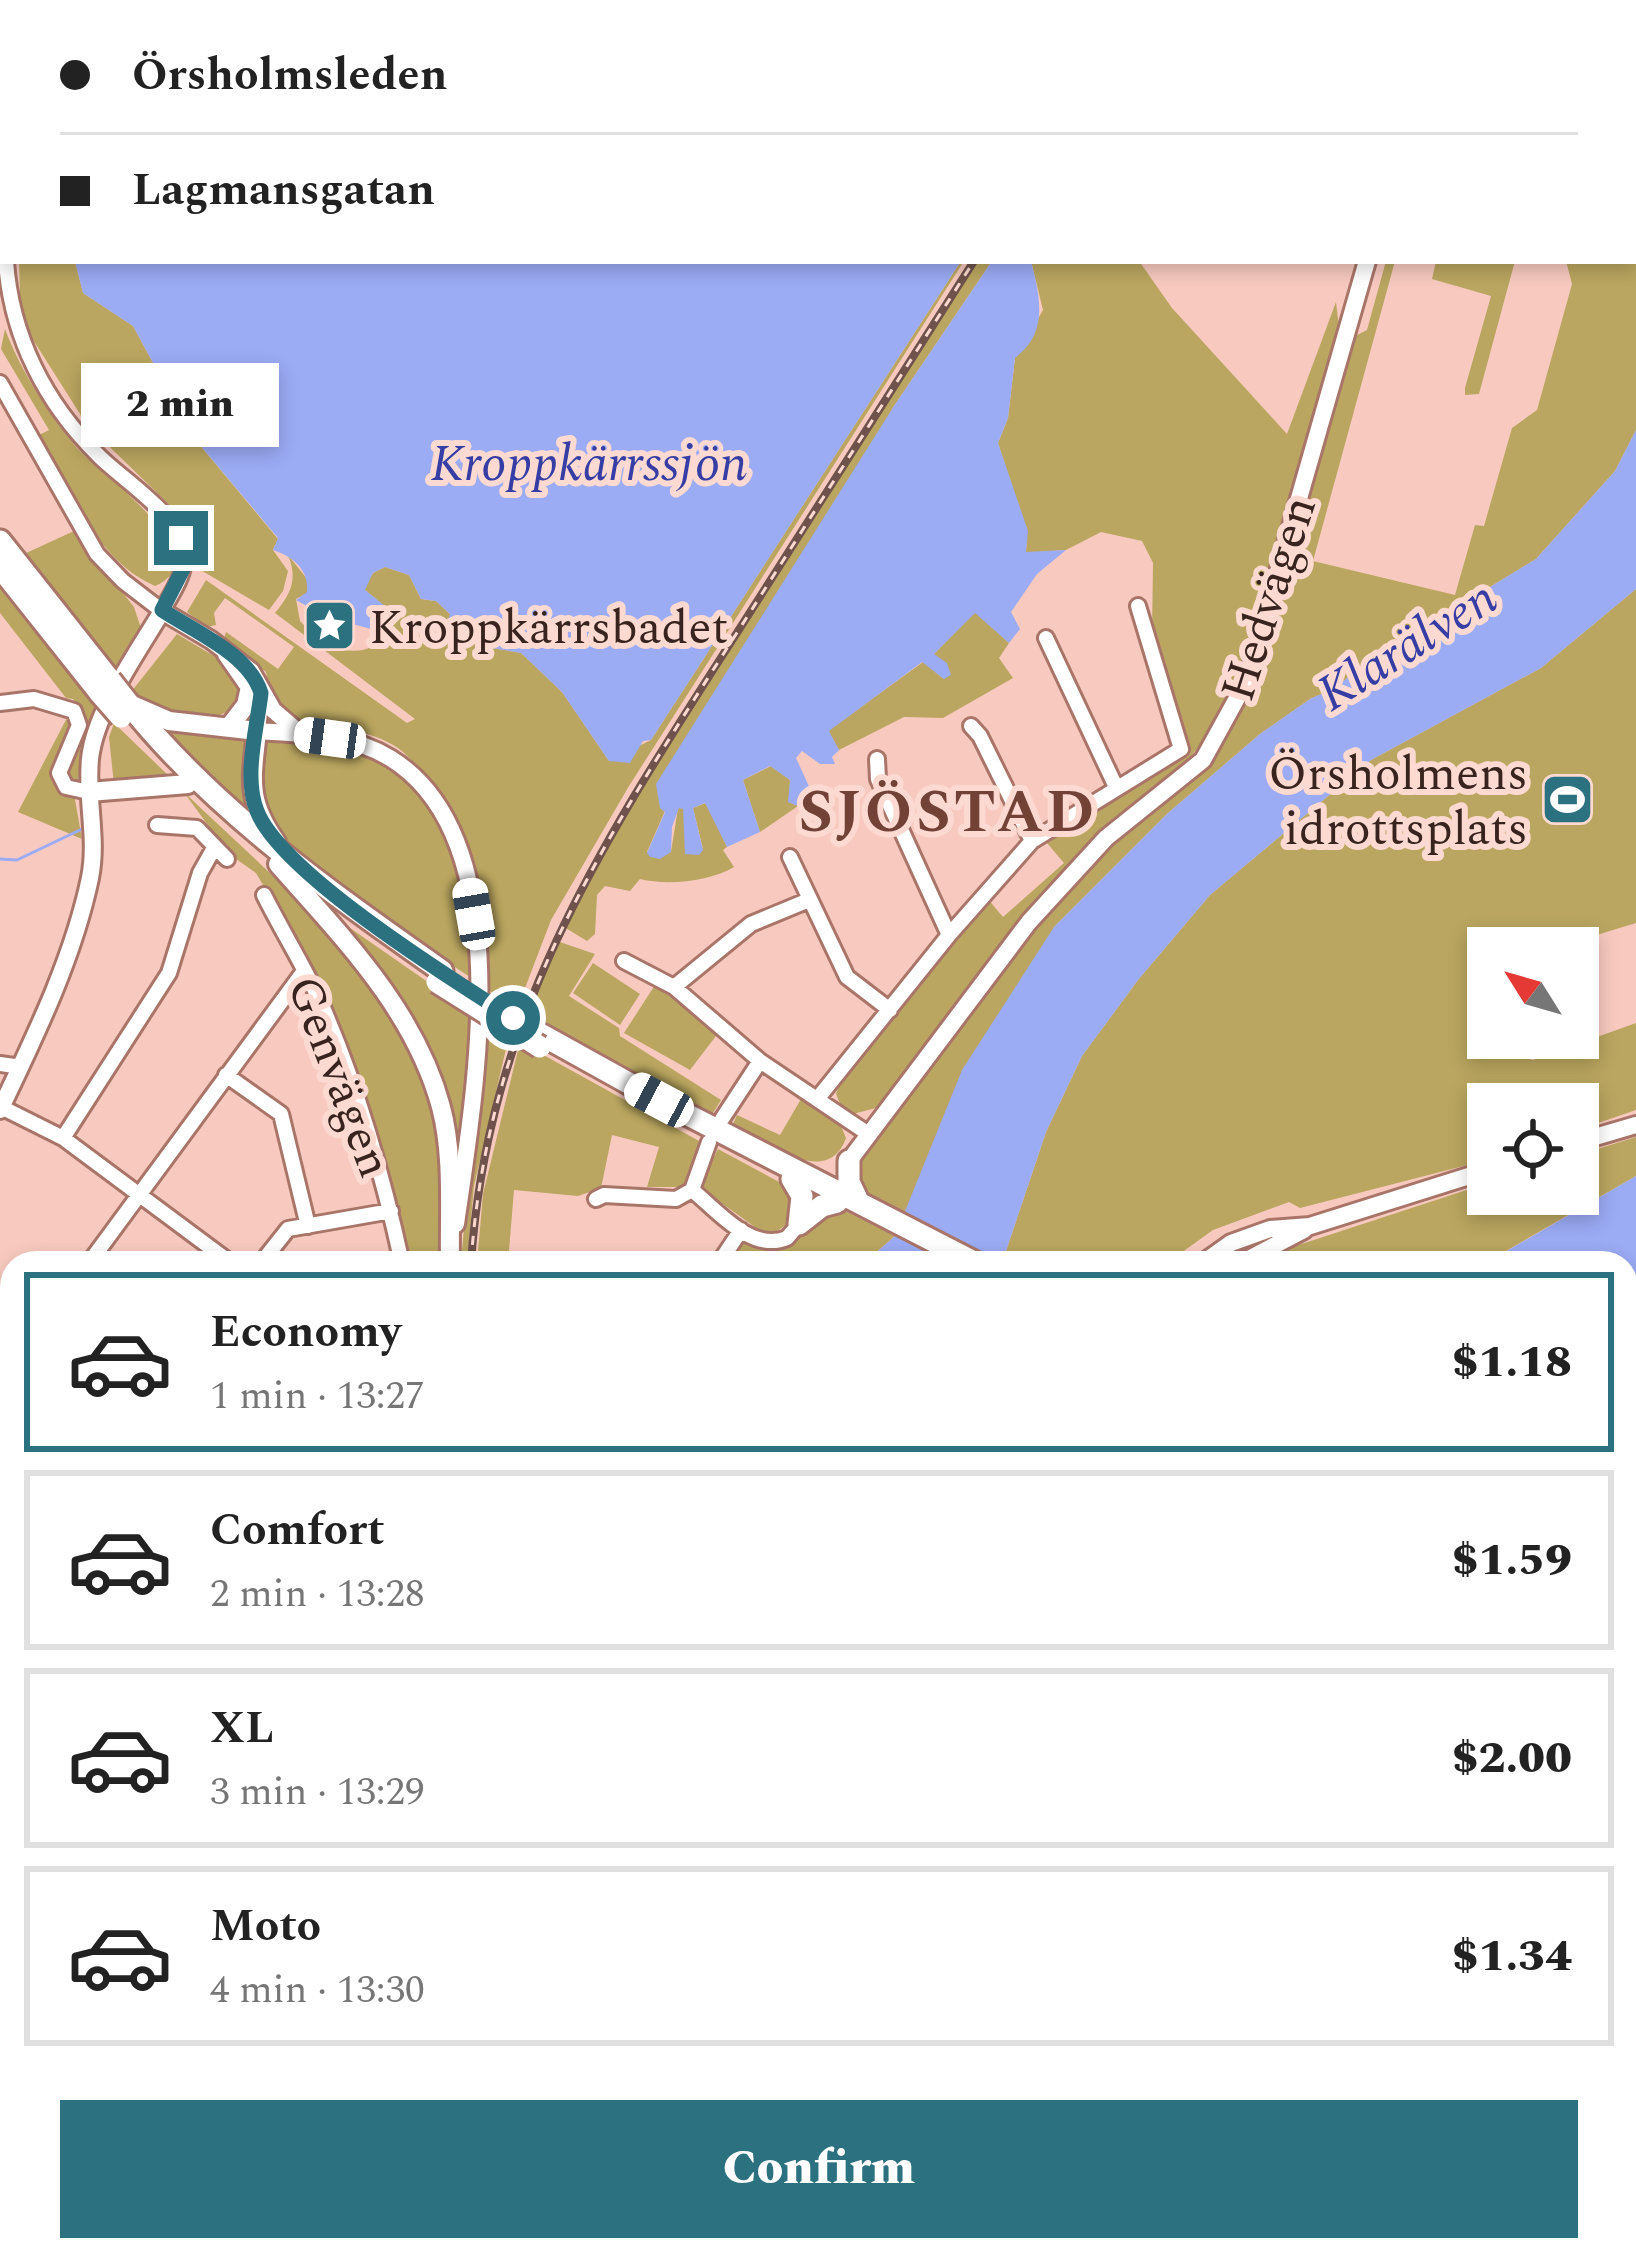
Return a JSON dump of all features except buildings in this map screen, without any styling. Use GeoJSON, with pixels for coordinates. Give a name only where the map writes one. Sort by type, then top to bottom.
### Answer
{"type":"FeatureCollection","features":[{"type":"Feature","properties":{"kind":"main road"},"geometry":{"type":"LineString","coordinates":[[0,541],[105,687]]}},
{"type":"Feature","properties":{"kind":"main road"},"geometry":{"type":"LineString","coordinates":[[0,567],[188,784],[440,977],[541,1041],[950,1251]]}},
{"type":"Feature","properties":{"kind":"main road"},"geometry":{"type":"LineString","coordinates":[[227,654],[250,687],[246,705],[229,728]]}},
{"type":"Feature","properties":{"kind":"main road"},"geometry":{"type":"LineString","coordinates":[[125,710],[169,721],[257,731],[253,798],[280,857]]}},
{"type":"Feature","properties":{"kind":"main road"},"geometry":{"type":"LineString","coordinates":[[125,710],[280,857],[392,1000],[422,1054],[441,1109],[450,1251]]}},
{"type":"Feature","properties":{"kind":"main road"},"geometry":{"type":"LineString","coordinates":[[89,792],[188,784]]}},
{"type":"Feature","properties":{"kind":"main road"},"geometry":{"type":"LineString","coordinates":[[801,1178],[838,1170],[849,1160]]}},
{"type":"Feature","properties":{"kind":"main road"},"geometry":{"type":"LineString","coordinates":[[847,1202],[849,1160]]}},
{"type":"Feature","properties":{"kind":"main road"},"geometry":{"type":"LineString","coordinates":[[799,1224],[801,1178]]}},
{"type":"Feature","properties":{"kind":"main road"},"geometry":{"type":"LineString","coordinates":[[799,1224],[822,1206],[847,1202]]}},
{"type":"Feature","properties":{"kind":"main road"},"geometry":{"type":"LineString","coordinates":[[884,1220],[933,1251]]}},
{"type":"Feature","properties":{"kind":"street"},"geometry":{"type":"LineString","coordinates":[[6,264],[19,339],[45,386],[97,455],[160,510],[181,538],[184,567],[99,726],[90,755],[94,849],[89,880],[66,955],[1,1109],[63,1138],[215,1251]]}},
{"type":"Feature","properties":{"kind":"street","name":"Hedvägen"},"geometry":{"type":"LineString","coordinates":[[849,1160],[1029,922],[1106,838],[1203,760],[1224,725],[1247,680],[1366,264]]}},
{"type":"Feature","properties":{"kind":"street"},"geometry":{"type":"LineString","coordinates":[[0,382],[97,554],[123,581],[251,671],[280,717],[301,734]]}},
{"type":"Feature","properties":{"kind":"street"},"geometry":{"type":"LineString","coordinates":[[818,1098],[949,935],[1032,841],[1181,748],[1138,606]]}},
{"type":"Feature","properties":{"kind":"street"},"geometry":{"type":"LineString","coordinates":[[1046,638],[1116,787]]}},
{"type":"Feature","properties":{"kind":"street"},"geometry":{"type":"LineString","coordinates":[[261,693],[257,731],[364,747],[404,768],[440,806],[464,859],[474,914],[477,1009],[473,1085],[452,1251]]}},
{"type":"Feature","properties":{"kind":"street"},"geometry":{"type":"LineString","coordinates":[[0,703],[34,699],[74,711],[79,725],[59,773],[66,787],[89,792]]}},
{"type":"Feature","properties":{"kind":"street"},"geometry":{"type":"LineString","coordinates":[[971,726],[1032,841]]}},
{"type":"Feature","properties":{"kind":"street"},"geometry":{"type":"LineString","coordinates":[[877,759],[878,779],[949,935]]}},
{"type":"Feature","properties":{"kind":"street"},"geometry":{"type":"LineString","coordinates":[[158,825],[197,828],[227,859]]}},
{"type":"Feature","properties":{"kind":"street"},"geometry":{"type":"LineString","coordinates":[[63,1138],[169,973],[200,873],[214,848]]}},
{"type":"Feature","properties":{"kind":"street"},"geometry":{"type":"LineString","coordinates":[[790,857],[847,977],[890,1010]]}},
{"type":"Feature","properties":{"kind":"street","name":"Genvägen"},"geometry":{"type":"LineString","coordinates":[[264,895],[320,1002],[350,1080],[399,1251]]}},
{"type":"Feature","properties":{"kind":"street"},"geometry":{"type":"LineString","coordinates":[[674,987],[751,924],[809,900]]}},
{"type":"Feature","properties":{"kind":"street"},"geometry":{"type":"LineString","coordinates":[[624,961],[674,987],[760,1061],[868,1133]]}},
{"type":"Feature","properties":{"kind":"street"},"geometry":{"type":"LineString","coordinates":[[98,1251],[304,971]]}},
{"type":"Feature","properties":{"kind":"street"},"geometry":{"type":"LineString","coordinates":[[722,1119],[760,1061]]}},
{"type":"Feature","properties":{"kind":"street"},"geometry":{"type":"LineString","coordinates":[[0,1064],[21,1067]]}},
{"type":"Feature","properties":{"kind":"street"},"geometry":{"type":"LineString","coordinates":[[226,1075],[281,1114],[308,1226]]}},
{"type":"Feature","properties":{"kind":"street"},"geometry":{"type":"LineString","coordinates":[[1599,1136],[1636,1125]]}},
{"type":"Feature","properties":{"kind":"street"},"geometry":{"type":"LineString","coordinates":[[596,1199],[604,1195],[676,1199],[692,1190],[709,1142]]}},
{"type":"Feature","properties":{"kind":"street"},"geometry":{"type":"LineString","coordinates":[[1263,1251],[1310,1226],[1467,1177]]}},
{"type":"Feature","properties":{"kind":"street"},"geometry":{"type":"LineString","coordinates":[[692,1190],[762,1241],[778,1242],[799,1224]]}},
{"type":"Feature","properties":{"kind":"street"},"geometry":{"type":"LineString","coordinates":[[271,1251],[288,1229],[391,1211]]}},
{"type":"Feature","properties":{"kind":"street"},"geometry":{"type":"LineString","coordinates":[[1219,1251],[1270,1229],[1310,1226]]}},
{"type":"Feature","properties":{"kind":"street"},"geometry":{"type":"LineString","coordinates":[[727,1251],[741,1230]]}},
{"type":"Feature","properties":{"kind":"shaded area"},"geometry":{"type":"Polygon","coordinates":[[[19,264],[76,264],[83,293],[133,326],[194,438],[278,539],[273,550],[288,571],[283,591],[269,610],[192,565],[192,544],[183,518],[87,425],[30,335],[20,297],[19,264]]]}},
{"type":"Feature","properties":{"kind":"shaded area"},"geometry":{"type":"Polygon","coordinates":[[[962,264],[629,786],[551,920],[517,1009],[484,987],[477,902],[466,847],[443,797],[425,775],[402,751],[384,741],[282,712],[270,695],[266,672],[224,638],[226,632],[278,669],[294,647],[225,598],[214,613],[216,625],[207,627],[187,612],[206,580],[407,723],[415,719],[275,613],[291,586],[288,555],[308,580],[307,593],[296,599],[300,621],[330,645],[365,649],[386,635],[371,629],[376,616],[389,610],[364,589],[373,573],[385,567],[409,575],[421,599],[436,601],[451,615],[446,626],[480,636],[487,647],[521,653],[562,692],[609,761],[651,740],[962,264]]]}},
{"type":"Feature","properties":{"kind":"shaded area"},"geometry":{"type":"Polygon","coordinates":[[[976,264],[990,264],[894,406],[665,811],[647,852],[671,852],[678,808],[683,808],[703,849],[693,808],[706,803],[734,867],[689,881],[640,879],[630,891],[605,886],[597,895],[595,934],[587,941],[564,927],[624,817],[976,264]]]}},
{"type":"Feature","properties":{"kind":"shaded area"},"geometry":{"type":"Polygon","coordinates":[[[1032,264],[1141,264],[1172,308],[1287,434],[1336,302],[1340,336],[1267,593],[1228,709],[1185,764],[1151,788],[1021,918],[876,1108],[853,1114],[836,1093],[843,1079],[987,898],[1003,917],[1064,863],[1047,843],[1186,752],[1152,632],[1153,563],[1142,541],[1101,532],[1066,550],[1026,553],[1027,531],[998,443],[1008,418],[1015,358],[1043,310],[1032,264]]]}},
{"type":"Feature","properties":{"kind":"shaded area"},"geometry":{"type":"Polygon","coordinates":[[[1385,264],[1394,264],[1313,561],[1455,595],[1475,525],[1484,526],[1512,428],[1537,410],[1572,284],[1567,264],[1636,264],[1636,430],[1615,471],[1536,559],[1372,659],[1333,689],[1310,699],[1260,734],[1168,813],[1054,927],[906,1212],[869,1202],[859,1192],[856,1163],[874,1137],[1046,915],[1116,843],[1200,769],[1257,667],[1353,337],[1367,330],[1385,264]]]}},
{"type":"Feature","properties":{"kind":"shaded area"},"geometry":{"type":"Polygon","coordinates":[[[1435,264],[1514,264],[1479,394],[1465,395],[1465,388],[1491,296],[1432,279],[1435,264]]]}},
{"type":"Feature","properties":{"kind":"shaded area"},"geometry":{"type":"Polygon","coordinates":[[[5,329],[27,376],[66,434],[165,535],[174,555],[172,573],[155,586],[116,559],[73,500],[37,436],[49,430],[1,349],[5,329]]]}},
{"type":"Feature","properties":{"kind":"shaded area"},"geometry":{"type":"Polygon","coordinates":[[[74,531],[134,607],[141,628],[119,676],[24,554],[74,531]]]}},
{"type":"Feature","properties":{"kind":"shaded area"},"geometry":{"type":"Polygon","coordinates":[[[0,585],[102,708],[84,742],[78,782],[67,779],[63,771],[86,717],[0,613],[0,585]]]}},
{"type":"Feature","properties":{"kind":"shaded area"},"geometry":{"type":"Polygon","coordinates":[[[1636,589],[1636,923],[1599,934],[1599,927],[1467,927],[1467,1059],[1599,1059],[1599,1036],[1636,1023],[1636,1110],[1599,1123],[1599,1083],[1467,1083],[1467,1165],[1300,1208],[1289,1202],[1213,1230],[1184,1251],[1006,1251],[1046,1132],[1082,1056],[1138,980],[1210,895],[1371,760],[1541,668],[1636,589]]]}},
{"type":"Feature","properties":{"kind":"shaded area"},"geometry":{"type":"Polygon","coordinates":[[[975,612],[1009,643],[999,658],[1013,678],[943,718],[904,717],[839,750],[828,731],[923,662],[944,679],[934,654],[975,612]]]}},
{"type":"Feature","properties":{"kind":"shaded area"},"geometry":{"type":"Polygon","coordinates":[[[177,634],[234,668],[245,691],[236,705],[223,714],[192,718],[159,709],[131,692],[177,634]]]}},
{"type":"Feature","properties":{"kind":"shaded area"},"geometry":{"type":"Polygon","coordinates":[[[70,712],[74,721],[55,774],[74,794],[82,839],[18,812],[70,712]]]}},
{"type":"Feature","properties":{"kind":"shaded area"},"geometry":{"type":"Polygon","coordinates":[[[114,723],[171,778],[114,785],[109,737],[114,723]]]}},
{"type":"Feature","properties":{"kind":"shaded area"},"geometry":{"type":"Polygon","coordinates":[[[154,723],[249,739],[243,774],[250,815],[154,723]]]}},
{"type":"Feature","properties":{"kind":"shaded area"},"geometry":{"type":"Polygon","coordinates":[[[265,737],[335,742],[398,768],[447,823],[471,926],[473,979],[326,876],[276,829],[258,792],[265,737]]]}},
{"type":"Feature","properties":{"kind":"shaded area"},"geometry":{"type":"Polygon","coordinates":[[[771,766],[790,780],[789,802],[798,806],[760,832],[743,780],[771,766]]]}},
{"type":"Feature","properties":{"kind":"shaded area"},"geometry":{"type":"Polygon","coordinates":[[[183,791],[330,934],[393,1014],[417,1059],[438,1125],[441,1251],[403,1251],[384,1161],[326,1006],[295,939],[256,873],[229,854],[183,791]]]}},
{"type":"Feature","properties":{"kind":"shaded area"},"geometry":{"type":"Polygon","coordinates":[[[317,905],[471,1012],[457,1178],[441,1086],[317,905]]]}},
{"type":"Feature","properties":{"kind":"shaded area"},"geometry":{"type":"Polygon","coordinates":[[[557,941],[595,954],[569,996],[619,1028],[620,1036],[721,1100],[711,1116],[529,1014],[557,941]]]}},
{"type":"Feature","properties":{"kind":"shaded area"},"geometry":{"type":"Polygon","coordinates":[[[593,963],[640,994],[620,1025],[573,993],[593,963]]]}},
{"type":"Feature","properties":{"kind":"shaded area"},"geometry":{"type":"Polygon","coordinates":[[[655,985],[719,1032],[690,1070],[624,1033],[655,985]]]}},
{"type":"Feature","properties":{"kind":"shaded area"},"geometry":{"type":"Polygon","coordinates":[[[482,1020],[509,1036],[474,1186],[468,1251],[462,1251],[482,1020]]]}},
{"type":"Feature","properties":{"kind":"shaded area"},"geometry":{"type":"Polygon","coordinates":[[[520,1042],[699,1141],[684,1187],[647,1187],[659,1147],[612,1135],[601,1188],[578,1196],[514,1190],[509,1251],[478,1251],[483,1194],[520,1042]]]}},
{"type":"Feature","properties":{"kind":"shaded area"},"geometry":{"type":"Polygon","coordinates":[[[801,1099],[841,1126],[846,1138],[837,1153],[825,1160],[794,1157],[733,1124],[737,1115],[780,1135],[801,1099]]]}},
{"type":"Feature","properties":{"kind":"shaded area"},"geometry":{"type":"Polygon","coordinates":[[[1636,1137],[1636,1176],[1599,1197],[1599,1148],[1636,1137]]]}},
{"type":"Feature","properties":{"kind":"shaded area"},"geometry":{"type":"Polygon","coordinates":[[[718,1149],[781,1183],[793,1195],[791,1215],[783,1227],[771,1234],[756,1228],[705,1191],[702,1182],[718,1149]]]}},
{"type":"Feature","properties":{"kind":"shaded area"},"geometry":{"type":"Polygon","coordinates":[[[1467,1190],[1467,1215],[1568,1215],[1506,1251],[1280,1251],[1467,1190]]]}},
{"type":"Feature","properties":{"kind":"shaded area"},"geometry":{"type":"Polygon","coordinates":[[[829,1211],[845,1211],[895,1236],[878,1251],[735,1251],[743,1239],[771,1247],[790,1241],[829,1211]]]}},
{"type":"Feature","properties":{"kind":"water","name":"Kroppkärrssjön"},"geometry":{"type":"Polygon","coordinates":[[[76,264],[959,264],[651,740],[643,741],[630,763],[609,761],[562,692],[521,653],[486,647],[469,631],[446,627],[450,614],[436,601],[421,599],[409,575],[385,567],[373,573],[365,590],[390,610],[376,616],[371,629],[327,617],[296,600],[307,592],[303,571],[273,550],[278,538],[194,438],[133,326],[83,293],[76,264]]]}},
{"type":"Feature","properties":{"kind":"water"},"geometry":{"type":"Polygon","coordinates":[[[990,264],[1032,264],[1039,301],[1037,326],[1015,358],[1008,418],[998,443],[1028,531],[1026,552],[1066,550],[1037,574],[1011,612],[1020,629],[1009,643],[975,613],[934,654],[947,663],[951,675],[944,679],[922,662],[829,731],[839,750],[832,757],[835,764],[820,764],[802,751],[796,758],[812,793],[798,806],[788,802],[790,780],[770,766],[743,780],[760,832],[727,847],[705,803],[693,808],[703,850],[699,855],[685,854],[683,809],[679,808],[671,852],[660,859],[650,857],[647,853],[665,812],[656,784],[894,406],[990,264]]]}},
{"type":"Feature","properties":{"kind":"water","name":"Klarälven"},"geometry":{"type":"Polygon","coordinates":[[[1636,430],[1636,589],[1541,668],[1371,760],[1210,895],[1082,1056],[1046,1132],[1006,1251],[878,1251],[895,1236],[962,1070],[1054,927],[1168,813],[1260,734],[1536,559],[1615,471],[1636,430]]]}},
{"type":"Feature","properties":{"kind":"water"},"geometry":{"type":"Polygon","coordinates":[[[1636,1176],[1636,1251],[1507,1251],[1569,1215],[1599,1215],[1599,1197],[1636,1176]]]}},
{"type":"Feature","properties":{"kind":"waterway"},"geometry":{"type":"LineString","coordinates":[[0,859],[17,860],[82,829]]}},
{"type":"Feature","properties":{"kind":"railway"},"geometry":{"type":"LineString","coordinates":[[472,1251],[482,1172],[502,1086],[562,928],[645,779],[972,264]]}},
{"type":"Feature","properties":{"kind":"place","name":"Kroppkärrsbadet"},"geometry":{"type":"Point","coordinates":[330,626]}},
{"type":"Feature","properties":{"kind":"place","name":"Örsholmens idrottsplats"},"geometry":{"type":"Point","coordinates":[1567,800]}},
{"type":"Feature","properties":{"kind":"district","name":"SJÖSTAD"},"geometry":{"type":"Point","coordinates":[948,810]}},
{"type":"Feature","properties":{"kind":"route"},"geometry":{"type":"LineString","coordinates":[[181,538],[184,567],[162,610],[211,640],[258,682],[261,693],[252,780],[262,823],[282,851],[313,877],[513,1018]]}}]}
